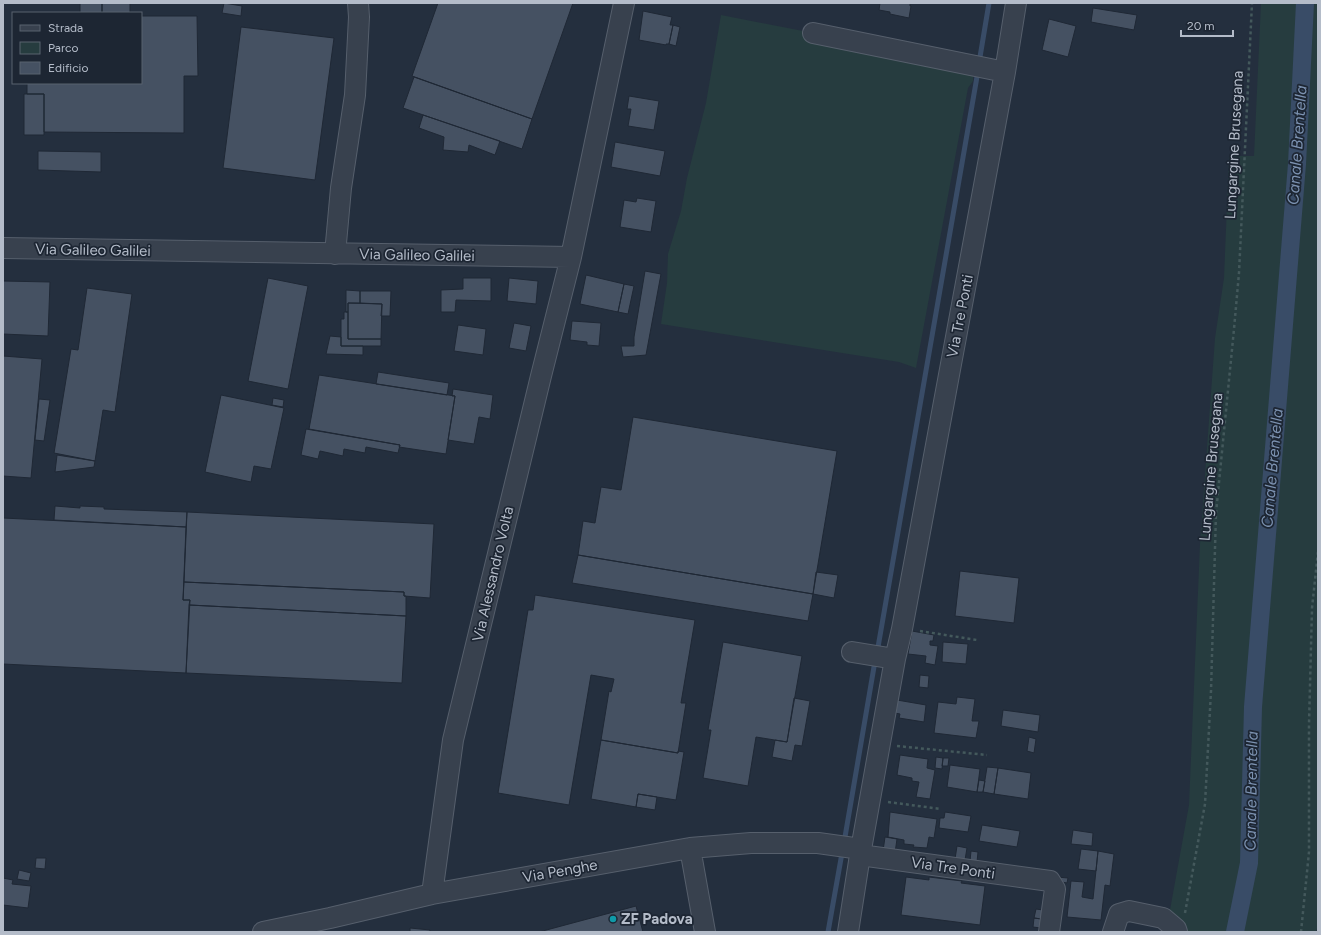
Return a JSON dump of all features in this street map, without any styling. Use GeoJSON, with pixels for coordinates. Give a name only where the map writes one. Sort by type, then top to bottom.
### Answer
{"type":"FeatureCollection","features":[{"type":"Feature","properties":{"kind":"street"},"geometry":{"type":"LineString","coordinates":[[335,254],[341,188],[355,95],[359,18],[358,3]]}},
{"type":"Feature","properties":{"kind":"street"},"geometry":{"type":"LineString","coordinates":[[571,257],[624,3]]}},
{"type":"Feature","properties":{"kind":"street","name":"Via Tre Ponti"},"geometry":{"type":"LineString","coordinates":[[1016,3],[1005,72],[860,852],[1050,881],[1055,889],[1049,932]]}},
{"type":"Feature","properties":{"kind":"street"},"geometry":{"type":"LineString","coordinates":[[813,33],[1005,72]]}},
{"type":"Feature","properties":{"kind":"street","name":"Via Galileo Galilei"},"geometry":{"type":"LineString","coordinates":[[3,248],[571,257]]}},
{"type":"Feature","properties":{"kind":"street","name":"Via Alessandro Volta"},"geometry":{"type":"LineString","coordinates":[[432,894],[453,740],[571,257]]}},
{"type":"Feature","properties":{"kind":"street"},"geometry":{"type":"LineString","coordinates":[[852,652],[895,659]]}},
{"type":"Feature","properties":{"kind":"street","name":"Via Penghe"},"geometry":{"type":"LineString","coordinates":[[263,932],[432,894],[690,848],[752,843],[818,843],[860,852]]}},
{"type":"Feature","properties":{"kind":"street"},"geometry":{"type":"LineString","coordinates":[[690,848],[705,932]]}},
{"type":"Feature","properties":{"kind":"street"},"geometry":{"type":"LineString","coordinates":[[848,932],[860,852]]}},
{"type":"Feature","properties":{"kind":"street"},"geometry":{"type":"LineString","coordinates":[[1113,932],[1119,914],[1129,911],[1163,918],[1176,929],[1181,924]]}},
{"type":"Feature","properties":{"kind":"path","name":"Lungargine Brusegana"},"geometry":{"type":"LineString","coordinates":[[1181,924],[1205,804],[1211,683],[1216,513],[1239,273],[1252,3]]}},
{"type":"Feature","properties":{"kind":"path"},"geometry":{"type":"LineString","coordinates":[[1301,932],[1310,852],[1309,724],[1312,608],[1318,552]]}},
{"type":"Feature","properties":{"kind":"path"},"geometry":{"type":"LineString","coordinates":[[902,628],[977,640]]}},
{"type":"Feature","properties":{"kind":"path"},"geometry":{"type":"LineString","coordinates":[[880,744],[987,755]]}},
{"type":"Feature","properties":{"kind":"path"},"geometry":{"type":"LineString","coordinates":[[870,799],[941,809]]}},
{"type":"Feature","properties":{"kind":"green space"},"geometry":{"type":"Polygon","coordinates":[[[1261,3],[1318,3],[1318,925],[1316,932],[1166,932],[1189,805],[1200,544],[1215,338],[1224,278],[1229,156],[1254,156],[1261,3]]]}},
{"type":"Feature","properties":{"kind":"green space"},"geometry":{"type":"Polygon","coordinates":[[[721,15],[844,39],[973,71],[973,81],[968,88],[916,368],[899,362],[661,324],[667,283],[668,254],[681,211],[687,178],[706,103],[721,15]]]}},
{"type":"Feature","properties":{"kind":"building"},"geometry":{"type":"Polygon","coordinates":[[[80,3],[102,3],[102,12],[80,12],[80,3]]]}},
{"type":"Feature","properties":{"kind":"building"},"geometry":{"type":"Polygon","coordinates":[[[102,3],[130,3],[130,12],[102,12],[102,3]]]}},
{"type":"Feature","properties":{"kind":"building"},"geometry":{"type":"Polygon","coordinates":[[[224,3],[242,6],[241,16],[222,13],[224,3]]]}},
{"type":"Feature","properties":{"kind":"building"},"geometry":{"type":"Polygon","coordinates":[[[438,3],[573,3],[532,119],[412,76],[438,3]]]}},
{"type":"Feature","properties":{"kind":"building"},"geometry":{"type":"Polygon","coordinates":[[[880,3],[910,3],[909,18],[879,10],[880,3]]]}},
{"type":"Feature","properties":{"kind":"building"},"geometry":{"type":"Polygon","coordinates":[[[1093,8],[1137,15],[1134,30],[1091,22],[1093,8]]]}},
{"type":"Feature","properties":{"kind":"building"},"geometry":{"type":"Polygon","coordinates":[[[643,11],[672,17],[670,25],[673,25],[669,44],[666,45],[639,40],[643,11]]]}},
{"type":"Feature","properties":{"kind":"building"},"geometry":{"type":"Polygon","coordinates":[[[142,16],[197,16],[198,76],[184,76],[184,133],[44,132],[44,94],[27,94],[27,84],[142,84],[142,16]]]}},
{"type":"Feature","properties":{"kind":"building"},"geometry":{"type":"Polygon","coordinates":[[[1049,19],[1076,26],[1068,57],[1042,50],[1049,19]]]}},
{"type":"Feature","properties":{"kind":"building"},"geometry":{"type":"Polygon","coordinates":[[[673,25],[680,27],[676,46],[669,44],[673,25]]]}},
{"type":"Feature","properties":{"kind":"building"},"geometry":{"type":"Polygon","coordinates":[[[241,27],[334,38],[315,180],[223,168],[241,27]]]}},
{"type":"Feature","properties":{"kind":"building"},"geometry":{"type":"Polygon","coordinates":[[[414,77],[532,119],[522,149],[403,108],[414,77]]]}},
{"type":"Feature","properties":{"kind":"building"},"geometry":{"type":"Polygon","coordinates":[[[24,94],[44,94],[44,135],[24,135],[24,94]]]}},
{"type":"Feature","properties":{"kind":"building"},"geometry":{"type":"Polygon","coordinates":[[[629,96],[659,101],[654,130],[628,126],[631,109],[627,109],[629,96]]]}},
{"type":"Feature","properties":{"kind":"building"},"geometry":{"type":"Polygon","coordinates":[[[423,115],[500,141],[495,155],[469,145],[468,152],[443,150],[444,137],[419,128],[423,115]]]}},
{"type":"Feature","properties":{"kind":"building"},"geometry":{"type":"Polygon","coordinates":[[[615,142],[665,151],[660,176],[611,167],[615,142]]]}},
{"type":"Feature","properties":{"kind":"building"},"geometry":{"type":"Polygon","coordinates":[[[38,151],[101,152],[101,172],[38,170],[38,151]]]}},
{"type":"Feature","properties":{"kind":"building"},"geometry":{"type":"Polygon","coordinates":[[[637,198],[656,201],[651,232],[620,227],[624,200],[636,202],[637,198]]]}},
{"type":"Feature","properties":{"kind":"building"},"geometry":{"type":"Polygon","coordinates":[[[645,271],[661,274],[646,355],[623,357],[621,346],[634,346],[634,337],[645,271]]]}},
{"type":"Feature","properties":{"kind":"building"},"geometry":{"type":"Polygon","coordinates":[[[586,275],[624,284],[618,312],[580,304],[586,275]]]}},
{"type":"Feature","properties":{"kind":"building"},"geometry":{"type":"Polygon","coordinates":[[[268,278],[308,286],[288,389],[248,381],[268,278]]]}},
{"type":"Feature","properties":{"kind":"building"},"geometry":{"type":"Polygon","coordinates":[[[463,278],[491,278],[491,301],[456,300],[455,312],[441,312],[441,290],[463,289],[463,278]]]}},
{"type":"Feature","properties":{"kind":"building"},"geometry":{"type":"Polygon","coordinates":[[[509,278],[538,281],[536,304],[507,301],[509,278]]]}},
{"type":"Feature","properties":{"kind":"building"},"geometry":{"type":"Polygon","coordinates":[[[3,281],[50,282],[48,336],[3,334],[3,281]]]}},
{"type":"Feature","properties":{"kind":"building"},"geometry":{"type":"Polygon","coordinates":[[[624,284],[634,286],[628,314],[618,312],[624,284]]]}},
{"type":"Feature","properties":{"kind":"building"},"geometry":{"type":"Polygon","coordinates":[[[87,288],[132,294],[115,412],[103,410],[95,461],[54,453],[71,349],[78,350],[87,288]]]}},
{"type":"Feature","properties":{"kind":"building"},"geometry":{"type":"Polygon","coordinates":[[[346,290],[360,291],[360,303],[348,303],[348,312],[346,312],[346,290]]]}},
{"type":"Feature","properties":{"kind":"building"},"geometry":{"type":"Polygon","coordinates":[[[360,291],[391,291],[390,316],[381,316],[382,304],[360,303],[360,291]]]}},
{"type":"Feature","properties":{"kind":"building"},"geometry":{"type":"Polygon","coordinates":[[[348,303],[382,304],[381,339],[348,339],[348,303]]]}},
{"type":"Feature","properties":{"kind":"building"},"geometry":{"type":"Polygon","coordinates":[[[344,312],[348,312],[348,339],[381,339],[381,346],[341,346],[341,319],[344,319],[344,312]]]}},
{"type":"Feature","properties":{"kind":"building"},"geometry":{"type":"Polygon","coordinates":[[[572,321],[601,323],[599,346],[587,345],[587,342],[570,340],[572,321]]]}},
{"type":"Feature","properties":{"kind":"building"},"geometry":{"type":"Polygon","coordinates":[[[514,323],[531,326],[526,351],[509,348],[514,323]]]}},
{"type":"Feature","properties":{"kind":"building"},"geometry":{"type":"Polygon","coordinates":[[[458,325],[486,329],[483,355],[454,351],[458,325]]]}},
{"type":"Feature","properties":{"kind":"building"},"geometry":{"type":"Polygon","coordinates":[[[330,336],[341,337],[341,346],[363,346],[363,355],[326,354],[330,336]]]}},
{"type":"Feature","properties":{"kind":"building"},"geometry":{"type":"Polygon","coordinates":[[[3,356],[42,359],[31,478],[3,476],[3,356]]]}},
{"type":"Feature","properties":{"kind":"building"},"geometry":{"type":"Polygon","coordinates":[[[378,372],[449,383],[447,395],[376,384],[378,372]]]}},
{"type":"Feature","properties":{"kind":"building"},"geometry":{"type":"Polygon","coordinates":[[[319,375],[455,396],[446,454],[399,447],[400,445],[309,429],[319,375]]]}},
{"type":"Feature","properties":{"kind":"building"},"geometry":{"type":"Polygon","coordinates":[[[453,389],[493,395],[490,419],[479,417],[474,444],[448,440],[455,396],[452,396],[453,389]]]}},
{"type":"Feature","properties":{"kind":"building"},"geometry":{"type":"Polygon","coordinates":[[[221,395],[284,408],[271,469],[254,466],[251,482],[205,472],[221,395]]]}},
{"type":"Feature","properties":{"kind":"building"},"geometry":{"type":"Polygon","coordinates":[[[273,398],[284,400],[283,407],[272,405],[273,398]]]}},
{"type":"Feature","properties":{"kind":"building"},"geometry":{"type":"Polygon","coordinates":[[[39,399],[50,400],[44,441],[35,440],[39,399]]]}},
{"type":"Feature","properties":{"kind":"building"},"geometry":{"type":"Polygon","coordinates":[[[633,417],[837,451],[813,594],[578,555],[583,521],[595,523],[601,487],[621,490],[633,417]]]}},
{"type":"Feature","properties":{"kind":"building"},"geometry":{"type":"Polygon","coordinates":[[[306,429],[400,445],[398,453],[366,447],[365,453],[344,449],[343,456],[320,451],[318,459],[301,455],[306,429]]]}},
{"type":"Feature","properties":{"kind":"building"},"geometry":{"type":"Polygon","coordinates":[[[57,455],[95,461],[94,467],[55,472],[57,455]]]}},
{"type":"Feature","properties":{"kind":"building"},"geometry":{"type":"Polygon","coordinates":[[[55,506],[80,508],[80,506],[104,507],[104,509],[187,512],[186,527],[54,520],[55,506]]]}},
{"type":"Feature","properties":{"kind":"building"},"geometry":{"type":"Polygon","coordinates":[[[187,512],[434,524],[430,598],[404,596],[404,592],[184,582],[187,512]]]}},
{"type":"Feature","properties":{"kind":"building"},"geometry":{"type":"Polygon","coordinates":[[[3,518],[186,527],[183,600],[190,600],[186,673],[3,664],[3,518]]]}},
{"type":"Feature","properties":{"kind":"building"},"geometry":{"type":"Polygon","coordinates":[[[578,555],[813,594],[808,621],[572,583],[578,555]]]}},
{"type":"Feature","properties":{"kind":"building"},"geometry":{"type":"Polygon","coordinates":[[[960,571],[1019,578],[1014,623],[955,616],[960,571]]]}},
{"type":"Feature","properties":{"kind":"building"},"geometry":{"type":"Polygon","coordinates":[[[816,572],[838,575],[834,598],[813,594],[816,572]]]}},
{"type":"Feature","properties":{"kind":"building"},"geometry":{"type":"Polygon","coordinates":[[[184,582],[404,592],[404,596],[406,596],[406,616],[189,605],[190,600],[183,600],[184,582]]]}},
{"type":"Feature","properties":{"kind":"building"},"geometry":{"type":"Polygon","coordinates":[[[535,595],[695,620],[681,703],[686,703],[678,753],[601,740],[609,691],[611,692],[614,679],[591,675],[569,805],[498,793],[528,610],[533,610],[535,595]]]}},
{"type":"Feature","properties":{"kind":"building"},"geometry":{"type":"Polygon","coordinates":[[[189,605],[406,616],[402,683],[186,673],[189,605]]]}},
{"type":"Feature","properties":{"kind":"building"},"geometry":{"type":"Polygon","coordinates":[[[912,631],[934,635],[933,641],[930,641],[930,645],[938,646],[935,665],[925,663],[926,656],[908,654],[912,631]]]}},
{"type":"Feature","properties":{"kind":"building"},"geometry":{"type":"Polygon","coordinates":[[[723,642],[802,656],[787,742],[756,737],[748,786],[703,778],[711,730],[708,730],[723,642]]]}},
{"type":"Feature","properties":{"kind":"building"},"geometry":{"type":"Polygon","coordinates":[[[943,642],[968,644],[966,664],[942,662],[943,642]]]}},
{"type":"Feature","properties":{"kind":"building"},"geometry":{"type":"Polygon","coordinates":[[[920,675],[929,676],[928,688],[919,687],[920,675]]]}},
{"type":"Feature","properties":{"kind":"building"},"geometry":{"type":"Polygon","coordinates":[[[957,697],[975,699],[972,721],[979,721],[976,738],[934,733],[938,702],[956,704],[957,697]]]}},
{"type":"Feature","properties":{"kind":"building"},"geometry":{"type":"Polygon","coordinates":[[[794,698],[810,701],[802,746],[795,745],[792,761],[772,757],[775,740],[787,742],[794,698]]]}},
{"type":"Feature","properties":{"kind":"building"},"geometry":{"type":"Polygon","coordinates":[[[897,700],[926,705],[924,722],[899,718],[900,714],[895,713],[897,700]]]}},
{"type":"Feature","properties":{"kind":"building"},"geometry":{"type":"Polygon","coordinates":[[[1003,710],[1040,715],[1038,732],[1001,726],[1003,710]]]}},
{"type":"Feature","properties":{"kind":"building"},"geometry":{"type":"Polygon","coordinates":[[[1029,737],[1036,739],[1034,753],[1027,751],[1029,737]]]}},
{"type":"Feature","properties":{"kind":"building"},"geometry":{"type":"Polygon","coordinates":[[[601,740],[678,753],[678,751],[684,752],[676,800],[638,794],[636,807],[591,799],[601,740]]]}},
{"type":"Feature","properties":{"kind":"building"},"geometry":{"type":"Polygon","coordinates":[[[900,755],[928,759],[927,768],[935,770],[930,799],[916,797],[919,782],[912,781],[912,778],[897,775],[900,755]]]}},
{"type":"Feature","properties":{"kind":"building"},"geometry":{"type":"Polygon","coordinates":[[[936,757],[943,758],[942,769],[935,768],[936,757]]]}},
{"type":"Feature","properties":{"kind":"building"},"geometry":{"type":"Polygon","coordinates":[[[943,758],[949,758],[948,766],[942,766],[943,758]]]}},
{"type":"Feature","properties":{"kind":"building"},"geometry":{"type":"Polygon","coordinates":[[[950,765],[980,769],[977,792],[947,787],[950,765]]]}},
{"type":"Feature","properties":{"kind":"building"},"geometry":{"type":"Polygon","coordinates":[[[987,767],[998,768],[994,794],[983,792],[987,767]]]}},
{"type":"Feature","properties":{"kind":"building"},"geometry":{"type":"Polygon","coordinates":[[[998,768],[1031,773],[1028,799],[994,794],[998,768]]]}},
{"type":"Feature","properties":{"kind":"building"},"geometry":{"type":"Polygon","coordinates":[[[979,780],[985,781],[983,792],[977,792],[979,780]]]}},
{"type":"Feature","properties":{"kind":"building"},"geometry":{"type":"Polygon","coordinates":[[[638,794],[657,797],[655,810],[636,807],[638,794]]]}},
{"type":"Feature","properties":{"kind":"building"},"geometry":{"type":"Polygon","coordinates":[[[890,812],[937,819],[934,838],[929,837],[927,848],[913,847],[914,845],[904,844],[904,840],[888,837],[890,812]]]}},
{"type":"Feature","properties":{"kind":"building"},"geometry":{"type":"Polygon","coordinates":[[[945,812],[971,816],[968,832],[939,828],[940,818],[944,818],[945,812]]]}},
{"type":"Feature","properties":{"kind":"building"},"geometry":{"type":"Polygon","coordinates":[[[982,825],[1020,831],[1017,847],[979,841],[982,825]]]}},
{"type":"Feature","properties":{"kind":"building"},"geometry":{"type":"Polygon","coordinates":[[[1073,830],[1093,833],[1092,846],[1071,844],[1073,830]]]}},
{"type":"Feature","properties":{"kind":"building"},"geometry":{"type":"Polygon","coordinates":[[[885,837],[897,839],[895,853],[883,851],[885,837]]]}},
{"type":"Feature","properties":{"kind":"building"},"geometry":{"type":"Polygon","coordinates":[[[957,846],[967,848],[965,860],[955,859],[957,846]]]}},
{"type":"Feature","properties":{"kind":"building"},"geometry":{"type":"Polygon","coordinates":[[[1081,849],[1098,851],[1096,871],[1078,869],[1081,849]]]}},
{"type":"Feature","properties":{"kind":"building"},"geometry":{"type":"Polygon","coordinates":[[[971,851],[978,852],[977,862],[970,861],[971,851]]]}},
{"type":"Feature","properties":{"kind":"building"},"geometry":{"type":"Polygon","coordinates":[[[1098,851],[1114,854],[1110,886],[1105,885],[1101,920],[1067,917],[1071,881],[1084,882],[1082,897],[1093,899],[1098,851]]]}},
{"type":"Feature","properties":{"kind":"building"},"geometry":{"type":"Polygon","coordinates":[[[36,858],[46,858],[45,869],[35,868],[36,858]]]}},
{"type":"Feature","properties":{"kind":"building"},"geometry":{"type":"Polygon","coordinates":[[[19,870],[31,873],[29,881],[17,879],[19,870]]]}},
{"type":"Feature","properties":{"kind":"building"},"geometry":{"type":"Polygon","coordinates":[[[906,877],[929,880],[929,877],[962,881],[961,883],[985,886],[980,925],[901,915],[906,877]]]}},
{"type":"Feature","properties":{"kind":"building"},"geometry":{"type":"Polygon","coordinates":[[[1057,877],[1068,878],[1067,883],[1056,881],[1057,877]]]}},
{"type":"Feature","properties":{"kind":"building"},"geometry":{"type":"Polygon","coordinates":[[[3,878],[13,880],[12,884],[31,886],[28,908],[3,905],[3,878]]]}},
{"type":"Feature","properties":{"kind":"building","name":"ZF Padova"},"geometry":{"type":"Polygon","coordinates":[[[636,906],[643,932],[539,932],[636,906]]]}},
{"type":"Feature","properties":{"kind":"building"},"geometry":{"type":"Polygon","coordinates":[[[1036,909],[1050,911],[1049,920],[1034,918],[1036,909]]]}},
{"type":"Feature","properties":{"kind":"building"},"geometry":{"type":"Polygon","coordinates":[[[1034,918],[1049,920],[1048,929],[1033,927],[1034,918]]]}},
{"type":"Feature","properties":{"kind":"building"},"geometry":{"type":"Polygon","coordinates":[[[410,928],[430,930],[430,932],[410,932],[410,928]]]}},
{"type":"Feature","properties":{"kind":"waterway"},"geometry":{"type":"LineString","coordinates":[[979,63],[989,3]]}},
{"type":"Feature","properties":{"kind":"waterway","name":"Canale Brentella"},"geometry":{"type":"LineString","coordinates":[[1235,932],[1249,863],[1253,707],[1297,164],[1305,3]]}},
{"type":"Feature","properties":{"kind":"waterway"},"geometry":{"type":"LineString","coordinates":[[877,653],[978,71]]}},
{"type":"Feature","properties":{"kind":"waterway"},"geometry":{"type":"LineString","coordinates":[[845,837],[875,661]]}},
{"type":"Feature","properties":{"kind":"waterway"},"geometry":{"type":"LineString","coordinates":[[828,932],[842,853]]}},
{"type":"Feature","properties":{"kind":"place","name":"ZF Padova"},"geometry":{"type":"Point","coordinates":[613,919]}}]}
